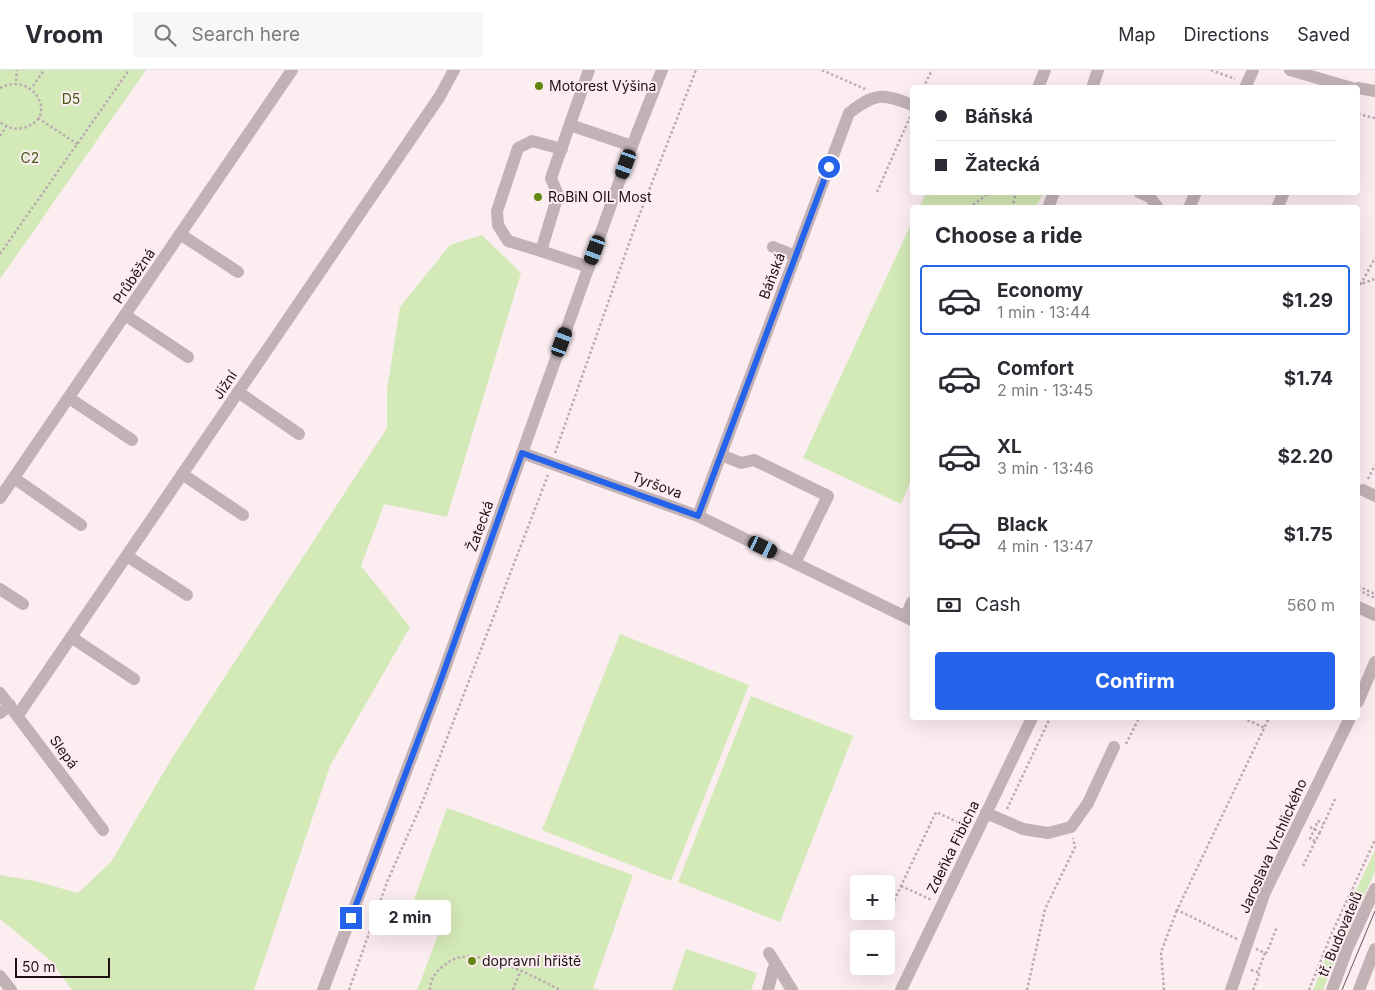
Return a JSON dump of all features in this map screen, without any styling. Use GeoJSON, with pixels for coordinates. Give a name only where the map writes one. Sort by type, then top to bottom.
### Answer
{"type":"FeatureCollection","features":[{"type":"Feature","properties":{"kind":"street","name":"Průběžná"},"geometry":{"type":"LineString","coordinates":[[0,498],[292,70]]}},
{"type":"Feature","properties":{"kind":"street","name":"Jižní"},"geometry":{"type":"LineString","coordinates":[[9,711],[71,636],[127,556],[440,96],[454,70]]}},
{"type":"Feature","properties":{"kind":"street"},"geometry":{"type":"LineString","coordinates":[[541,251],[558,195],[551,178],[589,70]]}},
{"type":"Feature","properties":{"kind":"street","name":"Žatecká"},"geometry":{"type":"LineString","coordinates":[[324,990],[439,685],[632,146],[662,70]]}},
{"type":"Feature","properties":{"kind":"street"},"geometry":{"type":"LineString","coordinates":[[1039,85],[1045,70]]}},
{"type":"Feature","properties":{"kind":"street"},"geometry":{"type":"LineString","coordinates":[[1093,85],[1098,70]]}},
{"type":"Feature","properties":{"kind":"street"},"geometry":{"type":"LineString","coordinates":[[1246,85],[1253,70]]}},
{"type":"Feature","properties":{"kind":"street"},"geometry":{"type":"LineString","coordinates":[[1290,70],[1333,80],[1345,85]]}},
{"type":"Feature","properties":{"kind":"street"},"geometry":{"type":"LineString","coordinates":[[1360,88],[1375,91]]}},
{"type":"Feature","properties":{"kind":"street"},"geometry":{"type":"LineString","coordinates":[[880,96],[910,104]]}},
{"type":"Feature","properties":{"kind":"street","name":"Báňská"},"geometry":{"type":"LineString","coordinates":[[698,516],[849,113],[863,102],[880,96]]}},
{"type":"Feature","properties":{"kind":"street"},"geometry":{"type":"LineString","coordinates":[[570,125],[632,146]]}},
{"type":"Feature","properties":{"kind":"street"},"geometry":{"type":"LineString","coordinates":[[562,149],[532,141],[518,148],[497,211],[498,225],[508,241],[589,267]]}},
{"type":"Feature","properties":{"kind":"street"},"geometry":{"type":"LineString","coordinates":[[1146,195],[1150,197],[1155,205]]}},
{"type":"Feature","properties":{"kind":"street"},"geometry":{"type":"LineString","coordinates":[[180,234],[238,272]]}},
{"type":"Feature","properties":{"kind":"street"},"geometry":{"type":"LineString","coordinates":[[773,247],[796,256]]}},
{"type":"Feature","properties":{"kind":"street"},"geometry":{"type":"LineString","coordinates":[[125,315],[188,357]]}},
{"type":"Feature","properties":{"kind":"street"},"geometry":{"type":"LineString","coordinates":[[238,392],[299,434]]}},
{"type":"Feature","properties":{"kind":"street"},"geometry":{"type":"LineString","coordinates":[[69,398],[132,440]]}},
{"type":"Feature","properties":{"kind":"street","name":"Tyršova"},"geometry":{"type":"LineString","coordinates":[[522,453],[698,516],[909,618]]}},
{"type":"Feature","properties":{"kind":"street"},"geometry":{"type":"LineString","coordinates":[[721,456],[741,463],[754,460],[828,496],[795,563]]}},
{"type":"Feature","properties":{"kind":"street"},"geometry":{"type":"LineString","coordinates":[[182,474],[243,515]]}},
{"type":"Feature","properties":{"kind":"street"},"geometry":{"type":"LineString","coordinates":[[14,478],[82,525]]}},
{"type":"Feature","properties":{"kind":"street"},"geometry":{"type":"LineString","coordinates":[[127,556],[187,595]]}},
{"type":"Feature","properties":{"kind":"street"},"geometry":{"type":"LineString","coordinates":[[0,589],[23,604]]}},
{"type":"Feature","properties":{"kind":"street"},"geometry":{"type":"LineString","coordinates":[[1360,608],[1375,615]]}},
{"type":"Feature","properties":{"kind":"street"},"geometry":{"type":"LineString","coordinates":[[71,636],[134,679]]}},
{"type":"Feature","properties":{"kind":"street"},"geometry":{"type":"LineString","coordinates":[[1360,697],[1375,662]]}},
{"type":"Feature","properties":{"kind":"street","name":"Slepá"},"geometry":{"type":"LineString","coordinates":[[0,693],[9,711],[103,830]]}},
{"type":"Feature","properties":{"kind":"street","name":"Zdeňka Fibicha"},"geometry":{"type":"LineString","coordinates":[[901,990],[1031,720]]}},
{"type":"Feature","properties":{"kind":"street","name":"Jaroslava Vrchlického"},"geometry":{"type":"LineString","coordinates":[[1231,990],[1249,945],[1266,892],[1349,720]]}},
{"type":"Feature","properties":{"kind":"street"},"geometry":{"type":"LineString","coordinates":[[986,813],[1023,829],[1048,834],[1071,827],[1088,803],[1114,748]]}},
{"type":"Feature","properties":{"kind":"street","name":"tř. Budovatelů"},"geometry":{"type":"LineString","coordinates":[[1332,990],[1348,947],[1375,889]]}},
{"type":"Feature","properties":{"kind":"street"},"geometry":{"type":"LineString","coordinates":[[1359,990],[1375,949]]}},
{"type":"Feature","properties":{"kind":"street"},"geometry":{"type":"LineString","coordinates":[[768,990],[773,970],[773,959],[792,990]]}},
{"type":"Feature","properties":{"kind":"street"},"geometry":{"type":"LineString","coordinates":[[0,976],[12,990]]}},
{"type":"Feature","properties":{"kind":"path"},"geometry":{"type":"LineString","coordinates":[[16,81],[17,70]]}},
{"type":"Feature","properties":{"kind":"path"},"geometry":{"type":"LineString","coordinates":[[33,86],[44,70]]}},
{"type":"Feature","properties":{"kind":"path"},"geometry":{"type":"LineString","coordinates":[[0,254],[129,70]]}},
{"type":"Feature","properties":{"kind":"path"},"geometry":{"type":"LineString","coordinates":[[349,990],[388,882],[422,803],[552,464],[637,221],[696,70]]}},
{"type":"Feature","properties":{"kind":"path"},"geometry":{"type":"LineString","coordinates":[[822,70],[880,96]]}},
{"type":"Feature","properties":{"kind":"path"},"geometry":{"type":"LineString","coordinates":[[925,85],[932,70]]}},
{"type":"Feature","properties":{"kind":"path"},"geometry":{"type":"LineString","coordinates":[[0,88],[5,84],[16,81],[28,83],[37,90],[41,101],[38,118],[29,126],[18,129],[0,122]]}},
{"type":"Feature","properties":{"kind":"path"},"geometry":{"type":"LineString","coordinates":[[1360,114],[1375,118]]}},
{"type":"Feature","properties":{"kind":"path"},"geometry":{"type":"LineString","coordinates":[[877,192],[910,115]]}},
{"type":"Feature","properties":{"kind":"path"},"geometry":{"type":"LineString","coordinates":[[38,118],[77,144]]}},
{"type":"Feature","properties":{"kind":"path"},"geometry":{"type":"LineString","coordinates":[[0,136],[7,126]]}},
{"type":"Feature","properties":{"kind":"path"},"geometry":{"type":"LineString","coordinates":[[973,205],[986,195]]}},
{"type":"Feature","properties":{"kind":"path"},"geometry":{"type":"LineString","coordinates":[[1360,282],[1375,258]]}},
{"type":"Feature","properties":{"kind":"path"},"geometry":{"type":"LineString","coordinates":[[1360,284],[1375,278]]}},
{"type":"Feature","properties":{"kind":"path"},"geometry":{"type":"LineString","coordinates":[[1369,493],[1375,465]]}},
{"type":"Feature","properties":{"kind":"path"},"geometry":{"type":"LineString","coordinates":[[1360,587],[1375,594]]}},
{"type":"Feature","properties":{"kind":"path"},"geometry":{"type":"LineString","coordinates":[[1360,591],[1375,598]]}},
{"type":"Feature","properties":{"kind":"path"},"geometry":{"type":"LineString","coordinates":[[1001,820],[1049,720]]}},
{"type":"Feature","properties":{"kind":"path"},"geometry":{"type":"LineString","coordinates":[[1114,748],[1125,746],[1138,720]]}},
{"type":"Feature","properties":{"kind":"path"},"geometry":{"type":"LineString","coordinates":[[1248,720],[1264,728]]}},
{"type":"Feature","properties":{"kind":"path"},"geometry":{"type":"LineString","coordinates":[[1164,990],[1161,952],[1177,910],[1268,720]]}},
{"type":"Feature","properties":{"kind":"path"},"geometry":{"type":"LineString","coordinates":[[1303,866],[1336,797]]}},
{"type":"Feature","properties":{"kind":"path"},"geometry":{"type":"LineString","coordinates":[[895,899],[936,812],[978,831]]}},
{"type":"Feature","properties":{"kind":"path"},"geometry":{"type":"LineString","coordinates":[[1315,841],[1310,839],[1318,821],[1323,824]]}},
{"type":"Feature","properties":{"kind":"path"},"geometry":{"type":"LineString","coordinates":[[1304,825],[1320,832]]}},
{"type":"Feature","properties":{"kind":"path"},"geometry":{"type":"LineString","coordinates":[[1027,990],[1045,909],[1075,847],[1071,827]]}},
{"type":"Feature","properties":{"kind":"path"},"geometry":{"type":"LineString","coordinates":[[1309,990],[1331,935],[1375,840]]}},
{"type":"Feature","properties":{"kind":"path"},"geometry":{"type":"LineString","coordinates":[[901,886],[942,906]]}},
{"type":"Feature","properties":{"kind":"path"},"geometry":{"type":"LineString","coordinates":[[1177,910],[1265,953]]}},
{"type":"Feature","properties":{"kind":"path"},"geometry":{"type":"LineString","coordinates":[[1253,990],[1265,953],[1278,927]]}},
{"type":"Feature","properties":{"kind":"path"},"geometry":{"type":"LineString","coordinates":[[430,990],[434,974],[449,962],[462,957],[482,958],[560,990]]}},
{"type":"Feature","properties":{"kind":"path"},"geometry":{"type":"LineString","coordinates":[[1250,969],[1258,972]]}},
{"type":"Feature","properties":{"kind":"path"},"geometry":{"type":"LineString","coordinates":[[513,990],[520,972]]}},
{"type":"Feature","properties":{"kind":"green space"},"geometry":{"type":"Polygon","coordinates":[[[0,70],[146,70],[0,279],[0,70]]]}},
{"type":"Feature","properties":{"kind":"green space"},"geometry":{"type":"Polygon","coordinates":[[[925,195],[1042,195],[1037,205],[920,205],[925,195]]]}},
{"type":"Feature","properties":{"kind":"green space"},"geometry":{"type":"Polygon","coordinates":[[[910,226],[910,483],[901,504],[803,458],[910,226]]]}},
{"type":"Feature","properties":{"kind":"green space"},"geometry":{"type":"Polygon","coordinates":[[[482,235],[521,273],[447,517],[384,504],[361,566],[410,627],[330,766],[254,990],[72,990],[51,961],[0,919],[0,875],[35,881],[78,893],[111,862],[172,758],[387,428],[387,390],[400,307],[450,245],[482,235]]]}},
{"type":"Feature","properties":{"kind":"green space"},"geometry":{"type":"Polygon","coordinates":[[[620,634],[749,685],[671,881],[542,830],[620,634]]]}},
{"type":"Feature","properties":{"kind":"green space"},"geometry":{"type":"Polygon","coordinates":[[[751,696],[853,736],[780,922],[678,882],[751,696]]]}},
{"type":"Feature","properties":{"kind":"green space"},"geometry":{"type":"Polygon","coordinates":[[[447,808],[633,875],[593,988],[601,990],[417,990],[439,933],[406,922],[447,808]]]}},
{"type":"Feature","properties":{"kind":"green space"},"geometry":{"type":"Polygon","coordinates":[[[1375,850],[1375,872],[1323,990],[1313,990],[1335,935],[1375,850]]]}},
{"type":"Feature","properties":{"kind":"green space"},"geometry":{"type":"Polygon","coordinates":[[[686,949],[757,973],[751,990],[672,990],[686,949]]]}},
{"type":"Feature","properties":{"kind":"tram line"},"geometry":{"type":"LineString","coordinates":[[1342,990],[1375,911]]}},
{"type":"Feature","properties":{"kind":"place","name":"Motorest Výšina"},"geometry":{"type":"Point","coordinates":[539,86]}},
{"type":"Feature","properties":{"kind":"place","name":"RoBiN OIL Most"},"geometry":{"type":"Point","coordinates":[538,197]}},
{"type":"Feature","properties":{"kind":"place","name":"dopravní hřiště"},"geometry":{"type":"Point","coordinates":[472,961]}},
{"type":"Feature","properties":{"kind":"route"},"geometry":{"type":"LineString","coordinates":[[351,918],[439,685],[522,453],[698,516],[829,167]]}},
{"type":"Feature","properties":{"kind":"park label","name":"D5"},"geometry":{"type":"Point","coordinates":[71,99]}},
{"type":"Feature","properties":{"kind":"park label","name":"C2"},"geometry":{"type":"Point","coordinates":[30,158]}}]}
